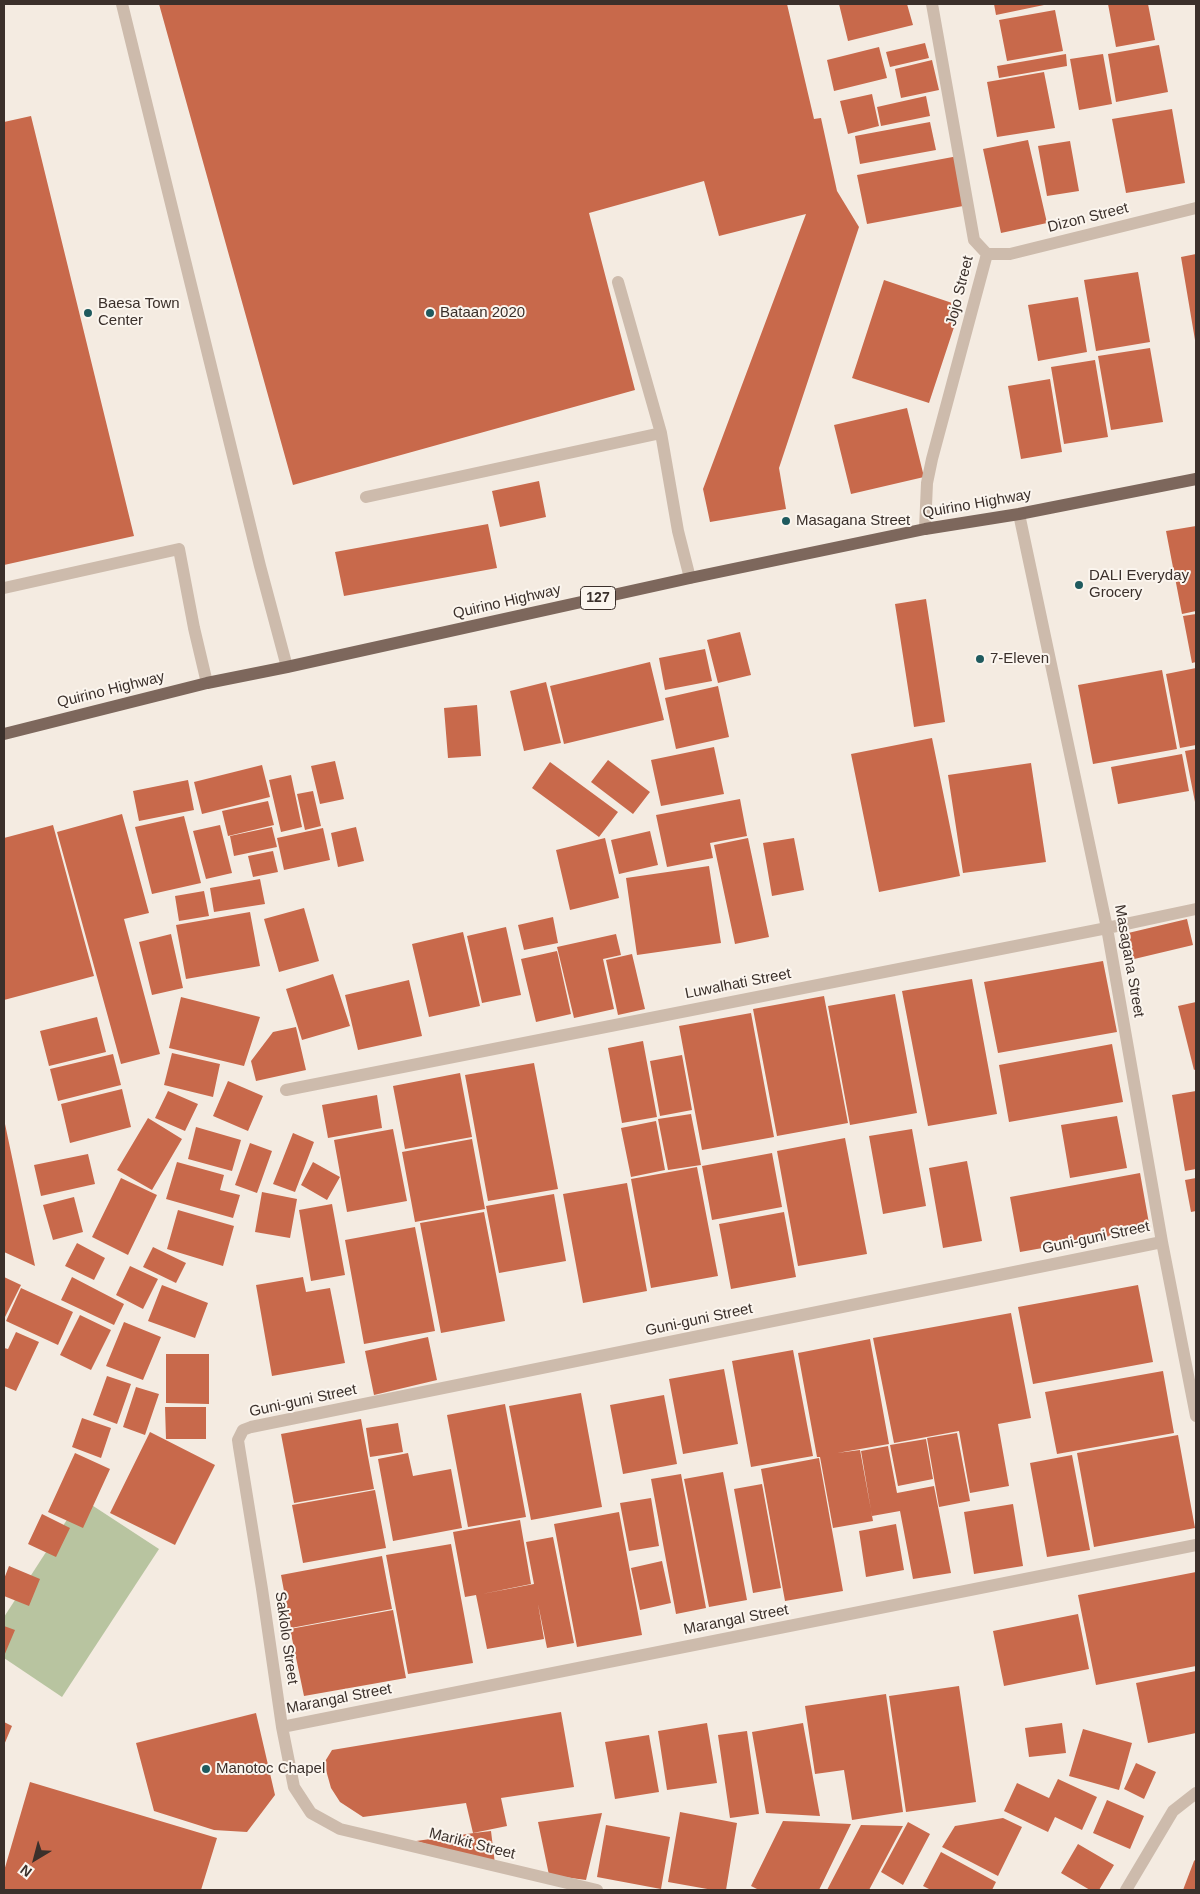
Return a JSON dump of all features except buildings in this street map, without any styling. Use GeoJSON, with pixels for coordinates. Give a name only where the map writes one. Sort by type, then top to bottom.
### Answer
{"type":"FeatureCollection","features":[{"type":"Feature","properties":{"kind":"main road","name":"Quirino Highway"},"geometry":{"type":"LineString","coordinates":[[4,734],[207,683],[690,578],[925,529],[1019,514],[1196,479]]}},
{"type":"Feature","properties":{"kind":"street"},"geometry":{"type":"LineString","coordinates":[[122,4],[287,667]]}},
{"type":"Feature","properties":{"kind":"street","name":"Jojo Street"},"geometry":{"type":"LineString","coordinates":[[925,529],[927,483],[932,459],[987,254],[974,240],[932,4]]}},
{"type":"Feature","properties":{"kind":"street","name":"Dizon Street"},"geometry":{"type":"LineString","coordinates":[[987,254],[1010,254],[1196,208]]}},
{"type":"Feature","properties":{"kind":"street"},"geometry":{"type":"LineString","coordinates":[[618,282],[661,433],[678,531],[690,578]]}},
{"type":"Feature","properties":{"kind":"street"},"geometry":{"type":"LineString","coordinates":[[366,497],[661,433]]}},
{"type":"Feature","properties":{"kind":"street","name":"Masagana Street"},"geometry":{"type":"LineString","coordinates":[[1019,514],[1107,928],[1162,1242],[1196,1416]]}},
{"type":"Feature","properties":{"kind":"street"},"geometry":{"type":"LineString","coordinates":[[4,588],[179,549],[207,683]]}},
{"type":"Feature","properties":{"kind":"street","name":"Luwalhati Street"},"geometry":{"type":"LineString","coordinates":[[286,1090],[1196,909]]}},
{"type":"Feature","properties":{"kind":"street","name":"Guni-guni Street"},"geometry":{"type":"LineString","coordinates":[[243,1430],[1162,1242]]}},
{"type":"Feature","properties":{"kind":"street","name":"Saklolo Street"},"geometry":{"type":"LineString","coordinates":[[243,1430],[238,1440],[282,1727],[294,1787],[311,1813],[340,1828]]}},
{"type":"Feature","properties":{"kind":"street","name":"Marangal Street"},"geometry":{"type":"LineString","coordinates":[[282,1727],[1196,1545]]}},
{"type":"Feature","properties":{"kind":"street"},"geometry":{"type":"LineString","coordinates":[[1126,1890],[1174,1811],[1196,1793]]}},
{"type":"Feature","properties":{"kind":"street","name":"Marikit Street"},"geometry":{"type":"LineString","coordinates":[[340,1828],[596,1890]]}},
{"type":"Feature","properties":{"kind":"green space"},"geometry":{"type":"Polygon","coordinates":[[[81,1498],[159,1549],[62,1697],[4,1658],[4,1617],[81,1498]]]}},
{"type":"Feature","properties":{"kind":"place","name":"Baesa Town Center"},"geometry":{"type":"Point","coordinates":[88,313]}},
{"type":"Feature","properties":{"kind":"place","name":"Bataan 2020"},"geometry":{"type":"Point","coordinates":[430,313]}},
{"type":"Feature","properties":{"kind":"place","name":"Masagana Street"},"geometry":{"type":"Point","coordinates":[786,521]}},
{"type":"Feature","properties":{"kind":"place","name":"DALI Everyday Grocery"},"geometry":{"type":"Point","coordinates":[1079,585]}},
{"type":"Feature","properties":{"kind":"place","name":"7-Eleven"},"geometry":{"type":"Point","coordinates":[980,659]}},
{"type":"Feature","properties":{"kind":"place","name":"Manotoc Chapel"},"geometry":{"type":"Point","coordinates":[206,1769]}}]}
